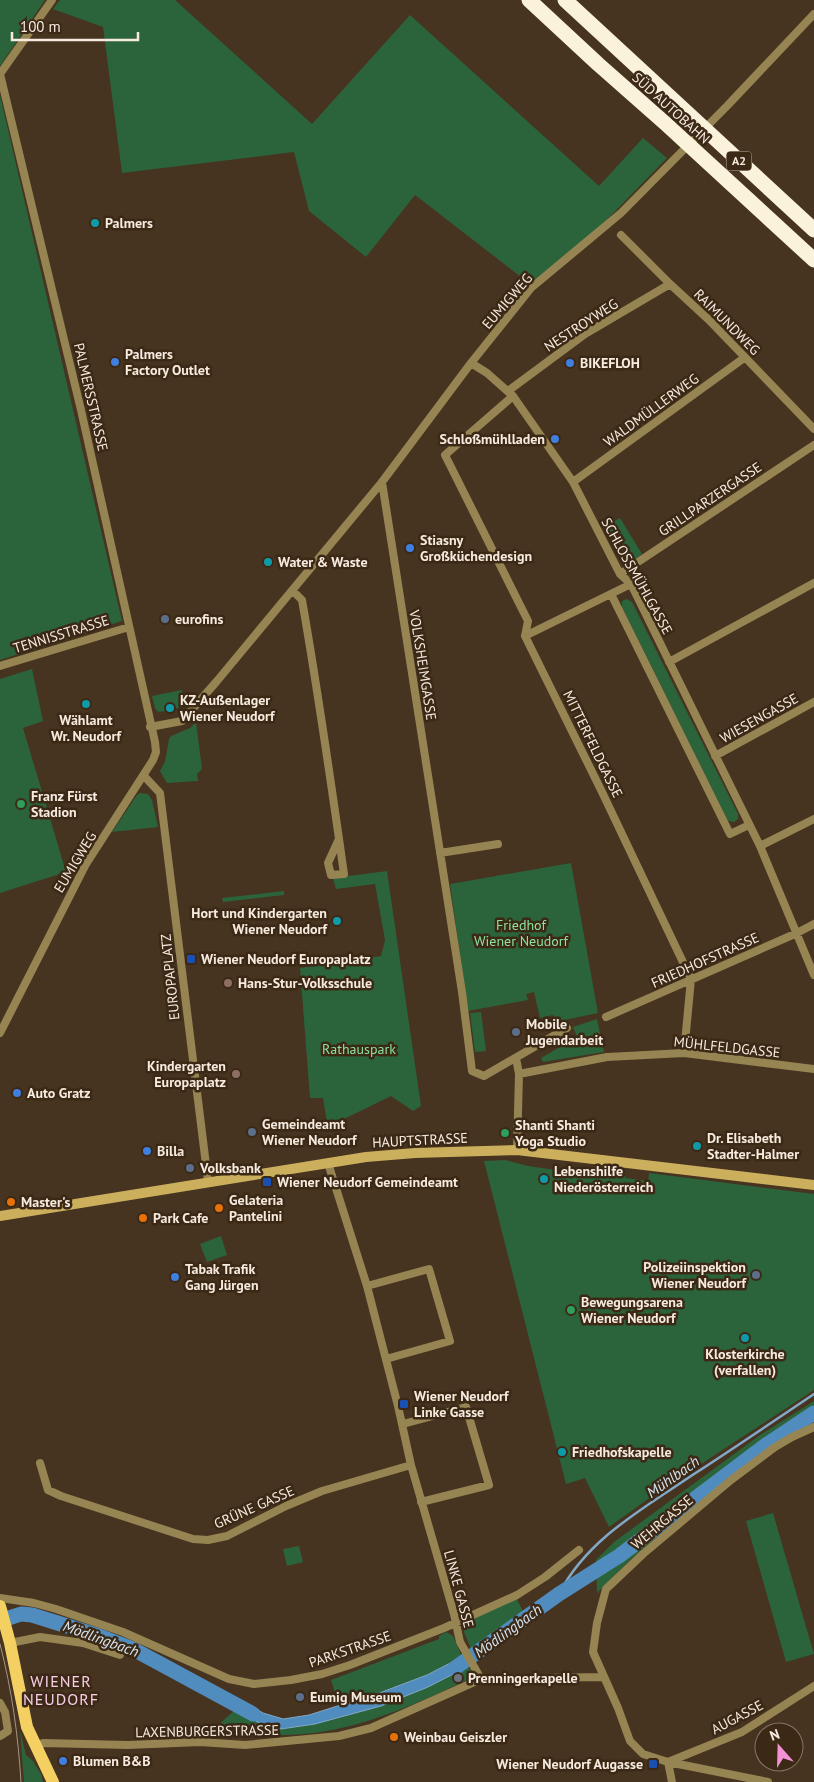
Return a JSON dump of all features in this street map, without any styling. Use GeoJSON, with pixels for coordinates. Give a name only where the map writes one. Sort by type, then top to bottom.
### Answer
{"type":"FeatureCollection","features":[{"type":"Feature","properties":{"kind":"highway","name":"SÜD AUTOBAHN"},"geometry":{"type":"LineString","coordinates":[[528,0],[814,260]]}},
{"type":"Feature","properties":{"kind":"highway","name":"SÜD AUTOBAHN"},"geometry":{"type":"LineString","coordinates":[[565,0],[814,230]]}},
{"type":"Feature","properties":{"kind":"main road"},"geometry":{"type":"LineString","coordinates":[[0,1605],[27,1727],[54,1782]]}},
{"type":"Feature","properties":{"kind":"street"},"geometry":{"type":"LineString","coordinates":[[0,74],[52,0]]}},
{"type":"Feature","properties":{"kind":"street","name":"EUMIGWEG"},"geometry":{"type":"LineString","coordinates":[[0,1033],[86,864],[153,760],[156,752],[150,727],[182,721],[217,682],[382,482],[471,363],[531,288],[621,213],[727,106],[814,14]]}},
{"type":"Feature","properties":{"kind":"street","name":"PALMERSSTRASSE"},"geometry":{"type":"LineString","coordinates":[[0,74],[81,410],[150,727]]}},
{"type":"Feature","properties":{"kind":"street","name":"RAIMUNDWEG"},"geometry":{"type":"LineString","coordinates":[[621,234],[670,284],[709,320],[814,429]]}},
{"type":"Feature","properties":{"kind":"street","name":"NESTROYWEG"},"geometry":{"type":"LineString","coordinates":[[444,455],[511,394],[585,334],[670,284]]}},
{"type":"Feature","properties":{"kind":"street","name":"WALDMÜLLERWEG"},"geometry":{"type":"LineString","coordinates":[[573,482],[744,358]]}},
{"type":"Feature","properties":{"kind":"street","name":"SCHLOSSMÜHLGASSE"},"geometry":{"type":"LineString","coordinates":[[471,363],[487,373],[511,394],[573,482],[620,574],[630,584],[760,846],[814,975]]}},
{"type":"Feature","properties":{"kind":"street","name":"GRILLPARZERGASSE"},"geometry":{"type":"LineString","coordinates":[[620,574],[814,445]]}},
{"type":"Feature","properties":{"kind":"street","name":"MITTERFELDGASSE"},"geometry":{"type":"LineString","coordinates":[[444,455],[528,621],[525,636],[692,979]]}},
{"type":"Feature","properties":{"kind":"street","name":"VOLKSHEIMGASSE"},"geometry":{"type":"LineString","coordinates":[[382,482],[472,1071],[484,1076],[516,1058]]}},
{"type":"Feature","properties":{"kind":"street"},"geometry":{"type":"LineString","coordinates":[[669,662],[814,583]]}},
{"type":"Feature","properties":{"kind":"street"},"geometry":{"type":"LineString","coordinates":[[525,636],[630,584]]}},
{"type":"Feature","properties":{"kind":"street"},"geometry":{"type":"LineString","coordinates":[[293,591],[302,600],[320,701],[339,839]]}},
{"type":"Feature","properties":{"kind":"street"},"geometry":{"type":"LineString","coordinates":[[610,594],[730,834],[749,825]]}},
{"type":"Feature","properties":{"kind":"street","name":"TENNISSTRASSE"},"geometry":{"type":"LineString","coordinates":[[0,666],[129,626]]}},
{"type":"Feature","properties":{"kind":"street","name":"WIESENGASSE"},"geometry":{"type":"LineString","coordinates":[[715,756],[814,702]]}},
{"type":"Feature","properties":{"kind":"street","name":"EUROPAPLATZ"},"geometry":{"type":"LineString","coordinates":[[144,776],[160,793],[208,1181]]}},
{"type":"Feature","properties":{"kind":"street"},"geometry":{"type":"LineString","coordinates":[[760,846],[814,819]]}},
{"type":"Feature","properties":{"kind":"street"},"geometry":{"type":"LineString","coordinates":[[440,853],[498,844]]}},
{"type":"Feature","properties":{"kind":"street","name":"FRIEDHOFSTRASSE"},"geometry":{"type":"LineString","coordinates":[[606,1017],[814,924]]}},
{"type":"Feature","properties":{"kind":"street"},"geometry":{"type":"LineString","coordinates":[[684,1052],[692,979]]}},
{"type":"Feature","properties":{"kind":"street"},"geometry":{"type":"LineString","coordinates":[[517,1150],[519,1074],[516,1058],[567,1028]]}},
{"type":"Feature","properties":{"kind":"street","name":"MÜHLFELDGASSE"},"geometry":{"type":"LineString","coordinates":[[519,1074],[608,1058],[684,1052],[814,1069]]}},
{"type":"Feature","properties":{"kind":"street","name":"HAUPTSTRASSE"},"geometry":{"type":"LineString","coordinates":[[0,1216],[366,1157],[415,1153],[517,1150],[814,1185]]}},
{"type":"Feature","properties":{"kind":"street","name":"LINKE GASSE"},"geometry":{"type":"LineString","coordinates":[[328,1163],[366,1286],[403,1424],[421,1502],[460,1642],[481,1678]]}},
{"type":"Feature","properties":{"kind":"street"},"geometry":{"type":"LineString","coordinates":[[366,1286],[430,1269],[450,1342],[386,1359]]}},
{"type":"Feature","properties":{"kind":"street"},"geometry":{"type":"LineString","coordinates":[[403,1424],[466,1407],[488,1485],[421,1502]]}},
{"type":"Feature","properties":{"kind":"street","name":"WEHRGASSE"},"geometry":{"type":"LineString","coordinates":[[603,1677],[593,1652],[606,1589],[643,1554],[731,1480],[775,1447],[814,1427]]}},
{"type":"Feature","properties":{"kind":"street","name":"GRÜNE GASSE"},"geometry":{"type":"LineString","coordinates":[[40,1463],[48,1490],[193,1540],[208,1540],[227,1536],[286,1506],[322,1491],[411,1464]]}},
{"type":"Feature","properties":{"kind":"street","name":"PARKSTRASSE"},"geometry":{"type":"LineString","coordinates":[[0,1605],[56,1609],[123,1632],[229,1679],[254,1684],[291,1680],[335,1670],[456,1623],[517,1595],[545,1577],[579,1550]]}},
{"type":"Feature","properties":{"kind":"street"},"geometry":{"type":"LineString","coordinates":[[10,1644],[40,1637],[83,1643],[120,1655]]}},
{"type":"Feature","properties":{"kind":"street"},"geometry":{"type":"LineString","coordinates":[[603,1677],[618,1708],[630,1741],[643,1754],[668,1762],[768,1782]]}},
{"type":"Feature","properties":{"kind":"street","name":"LAXENBURGERSTRASSE"},"geometry":{"type":"LineString","coordinates":[[35,1746],[43,1743],[128,1745],[200,1742],[245,1745],[340,1736],[371,1728],[481,1678],[603,1677]]}},
{"type":"Feature","properties":{"kind":"street","name":"AUGASSE"},"geometry":{"type":"LineString","coordinates":[[668,1762],[742,1732],[814,1686]]}},
{"type":"Feature","properties":{"kind":"street"},"geometry":{"type":"LineString","coordinates":[[0,1703],[5,1712],[8,1731],[0,1736]]}},
{"type":"Feature","properties":{"kind":"street"},"geometry":{"type":"LineString","coordinates":[[668,1762],[672,1782]]}},
{"type":"Feature","properties":{"kind":"green space"},"geometry":{"type":"Polygon","coordinates":[[[0,0],[45,0],[0,66],[0,0]]]}},
{"type":"Feature","properties":{"kind":"green space"},"geometry":{"type":"Polygon","coordinates":[[[60,0],[175,0],[312,124],[410,15],[599,186],[643,138],[667,158],[591,236],[530,284],[415,195],[366,257],[309,211],[294,152],[122,173],[103,27],[53,9],[60,0]]]}},
{"type":"Feature","properties":{"kind":"green space"},"geometry":{"type":"Polygon","coordinates":[[[0,95],[122,621],[0,660],[0,95]]]}},
{"type":"Feature","properties":{"kind":"green space"},"geometry":{"type":"Polygon","coordinates":[[[620,518],[642,554],[630,563],[621,560],[603,527],[620,518]]]}},
{"type":"Feature","properties":{"kind":"green space"},"geometry":{"type":"Polygon","coordinates":[[[627,599],[632,602],[738,814],[738,819],[734,822],[728,821],[622,607],[622,601],[627,599]]]}},
{"type":"Feature","properties":{"kind":"green space","name":"Franz Fürst Stadion"},"geometry":{"type":"Polygon","coordinates":[[[32,669],[43,721],[23,728],[66,872],[0,893],[0,679],[32,669]]]}},
{"type":"Feature","properties":{"kind":"green space"},"geometry":{"type":"Polygon","coordinates":[[[182,690],[185,704],[175,709],[173,704],[165,706],[166,711],[158,712],[152,696],[182,690]]]}},
{"type":"Feature","properties":{"kind":"green space"},"geometry":{"type":"Polygon","coordinates":[[[196,722],[202,769],[197,774],[198,781],[167,783],[160,771],[165,762],[169,739],[171,736],[190,728],[196,722]]]}},
{"type":"Feature","properties":{"kind":"green space"},"geometry":{"type":"Polygon","coordinates":[[[140,793],[148,794],[152,800],[158,827],[112,832],[137,795],[140,793]]]}},
{"type":"Feature","properties":{"kind":"green space","name":"Friedhof Wiener Neudorf"},"geometry":{"type":"Polygon","coordinates":[[[571,863],[598,1013],[555,1022],[553,1015],[540,1018],[534,992],[526,994],[528,1000],[468,1011],[450,884],[571,863]]]}},
{"type":"Feature","properties":{"kind":"green space","name":"Rathauspark"},"geometry":{"type":"Polygon","coordinates":[[[387,871],[421,1106],[413,1111],[391,1096],[342,1120],[327,1123],[323,1098],[310,1098],[300,968],[381,956],[385,940],[375,884],[336,889],[333,878],[387,871]]]}},
{"type":"Feature","properties":{"kind":"green space"},"geometry":{"type":"Polygon","coordinates":[[[284,891],[284,895],[223,902],[222,898],[284,891]]]}},
{"type":"Feature","properties":{"kind":"green space"},"geometry":{"type":"Polygon","coordinates":[[[481,1012],[486,1051],[475,1052],[470,1013],[481,1012]]]}},
{"type":"Feature","properties":{"kind":"green space"},"geometry":{"type":"Polygon","coordinates":[[[597,1019],[604,1052],[543,1062],[541,1058],[577,1037],[573,1027],[597,1019]]]}},
{"type":"Feature","properties":{"kind":"green space"},"geometry":{"type":"Polygon","coordinates":[[[505,1160],[528,1166],[591,1175],[593,1166],[617,1168],[616,1175],[625,1176],[625,1178],[648,1181],[649,1173],[814,1194],[814,1390],[651,1497],[609,1527],[585,1478],[566,1484],[484,1161],[505,1160]]]}},
{"type":"Feature","properties":{"kind":"green space"},"geometry":{"type":"Polygon","coordinates":[[[221,1236],[227,1255],[207,1262],[200,1244],[221,1236]]]}},
{"type":"Feature","properties":{"kind":"green space"},"geometry":{"type":"Polygon","coordinates":[[[814,1401],[814,1421],[786,1436],[780,1434],[712,1481],[710,1492],[630,1560],[597,1593],[596,1560],[614,1542],[760,1435],[814,1401]]]}},
{"type":"Feature","properties":{"kind":"green space"},"geometry":{"type":"Polygon","coordinates":[[[773,1513],[814,1654],[786,1662],[746,1521],[773,1513]]]}},
{"type":"Feature","properties":{"kind":"green space"},"geometry":{"type":"Polygon","coordinates":[[[299,1546],[303,1562],[287,1566],[283,1549],[299,1546]]]}},
{"type":"Feature","properties":{"kind":"green space"},"geometry":{"type":"Polygon","coordinates":[[[516,1598],[523,1611],[472,1651],[462,1627],[465,1621],[516,1598]]]}},
{"type":"Feature","properties":{"kind":"green space"},"geometry":{"type":"Polygon","coordinates":[[[446,1632],[453,1636],[462,1657],[427,1675],[339,1706],[331,1680],[439,1639],[439,1636],[446,1632]]]}},
{"type":"Feature","properties":{"kind":"green space"},"geometry":{"type":"Polygon","coordinates":[[[467,1667],[472,1670],[465,1681],[410,1706],[372,1720],[334,1730],[301,1734],[207,1735],[235,1710],[265,1726],[281,1729],[315,1724],[381,1706],[428,1687],[467,1667]]]}},
{"type":"Feature","properties":{"kind":"green space"},"geometry":{"type":"Polygon","coordinates":[[[20,1731],[26,1755],[33,1761],[41,1774],[43,1782],[24,1782],[20,1731]]]}},
{"type":"Feature","properties":{"kind":"water"},"geometry":{"type":"Polygon","coordinates":[[[462,1657],[467,1667],[428,1687],[381,1706],[315,1724],[281,1729],[265,1726],[235,1710],[239,1699],[263,1713],[283,1719],[309,1715],[382,1692],[427,1675],[462,1657]]]}},
{"type":"Feature","properties":{"kind":"waterway","name":"Mühlbach"},"geometry":{"type":"LineString","coordinates":[[559,1594],[571,1574],[585,1557],[618,1526],[814,1394]]}},
{"type":"Feature","properties":{"kind":"waterway","name":"Mödlingbach"},"geometry":{"type":"LineString","coordinates":[[455,1668],[559,1594],[619,1556],[766,1445],[814,1413]]}},
{"type":"Feature","properties":{"kind":"waterway","name":"Mödlingbach"},"geometry":{"type":"LineString","coordinates":[[0,1621],[21,1614],[32,1615],[99,1636],[133,1649],[253,1714]]}},
{"type":"Feature","properties":{"kind":"tram line"},"geometry":{"type":"LineString","coordinates":[[0,1644],[14,1713],[21,1782]]}},
{"type":"Feature","properties":{"kind":"place","name":"Palmers"},"geometry":{"type":"Point","coordinates":[95,223]}},
{"type":"Feature","properties":{"kind":"place","name":"Palmers Factory Outlet"},"geometry":{"type":"Point","coordinates":[115,362]}},
{"type":"Feature","properties":{"kind":"place","name":"BIKEFLOH"},"geometry":{"type":"Point","coordinates":[570,363]}},
{"type":"Feature","properties":{"kind":"place","name":"Schloßmühlladen"},"geometry":{"type":"Point","coordinates":[555,439]}},
{"type":"Feature","properties":{"kind":"place","name":"Stiasny Großküchendesign"},"geometry":{"type":"Point","coordinates":[410,548]}},
{"type":"Feature","properties":{"kind":"place","name":"Water & Waste"},"geometry":{"type":"Point","coordinates":[268,562]}},
{"type":"Feature","properties":{"kind":"place","name":"eurofins"},"geometry":{"type":"Point","coordinates":[165,619]}},
{"type":"Feature","properties":{"kind":"place","name":"Wählamt Wr. Neudorf"},"geometry":{"type":"Point","coordinates":[86,704]}},
{"type":"Feature","properties":{"kind":"place","name":"KZ-Außenlager Wiener Neudorf"},"geometry":{"type":"Point","coordinates":[170,708]}},
{"type":"Feature","properties":{"kind":"place","name":"Franz Fürst Stadion"},"geometry":{"type":"Point","coordinates":[21,804]}},
{"type":"Feature","properties":{"kind":"place","name":"Hort und Kindergarten Wiener Neudorf"},"geometry":{"type":"Point","coordinates":[337,921]}},
{"type":"Feature","properties":{"kind":"place","name":"Wiener Neudorf Europaplatz"},"geometry":{"type":"Point","coordinates":[191,959]}},
{"type":"Feature","properties":{"kind":"place","name":"Hans-Stur-Volksschule"},"geometry":{"type":"Point","coordinates":[228,983]}},
{"type":"Feature","properties":{"kind":"place","name":"Mobile Jugendarbeit"},"geometry":{"type":"Point","coordinates":[516,1032]}},
{"type":"Feature","properties":{"kind":"place","name":"Kindergarten Europaplatz"},"geometry":{"type":"Point","coordinates":[236,1074]}},
{"type":"Feature","properties":{"kind":"place","name":"Auto Gratz"},"geometry":{"type":"Point","coordinates":[17,1093]}},
{"type":"Feature","properties":{"kind":"place","name":"Gemeindeamt Wiener Neudorf"},"geometry":{"type":"Point","coordinates":[252,1132]}},
{"type":"Feature","properties":{"kind":"place","name":"Shanti Shanti Yoga Studio"},"geometry":{"type":"Point","coordinates":[505,1133]}},
{"type":"Feature","properties":{"kind":"place","name":"Dr. Elisabeth Stadter-Halmer"},"geometry":{"type":"Point","coordinates":[697,1146]}},
{"type":"Feature","properties":{"kind":"place","name":"Billa"},"geometry":{"type":"Point","coordinates":[147,1151]}},
{"type":"Feature","properties":{"kind":"place","name":"Volksbank"},"geometry":{"type":"Point","coordinates":[190,1168]}},
{"type":"Feature","properties":{"kind":"place","name":"Lebenshilfe Niederösterreich"},"geometry":{"type":"Point","coordinates":[544,1179]}},
{"type":"Feature","properties":{"kind":"place","name":"Wiener Neudorf Gemeindeamt"},"geometry":{"type":"Point","coordinates":[267,1182]}},
{"type":"Feature","properties":{"kind":"place","name":"Master's"},"geometry":{"type":"Point","coordinates":[11,1202]}},
{"type":"Feature","properties":{"kind":"place","name":"Gelateria Pantelini"},"geometry":{"type":"Point","coordinates":[219,1208]}},
{"type":"Feature","properties":{"kind":"place","name":"Park Cafe"},"geometry":{"type":"Point","coordinates":[143,1218]}},
{"type":"Feature","properties":{"kind":"place","name":"Polizeiinspektion Wiener Neudorf"},"geometry":{"type":"Point","coordinates":[756,1275]}},
{"type":"Feature","properties":{"kind":"place","name":"Tabak Trafik Gang Jürgen"},"geometry":{"type":"Point","coordinates":[175,1277]}},
{"type":"Feature","properties":{"kind":"place","name":"Bewegungsarena Wiener Neudorf"},"geometry":{"type":"Point","coordinates":[571,1310]}},
{"type":"Feature","properties":{"kind":"place","name":"Klosterkirche (verfallen)"},"geometry":{"type":"Point","coordinates":[745,1338]}},
{"type":"Feature","properties":{"kind":"place","name":"Wiener Neudorf Linke Gasse"},"geometry":{"type":"Point","coordinates":[404,1404]}},
{"type":"Feature","properties":{"kind":"place","name":"Friedhofskapelle"},"geometry":{"type":"Point","coordinates":[562,1452]}},
{"type":"Feature","properties":{"kind":"place","name":"Prenningerkapelle"},"geometry":{"type":"Point","coordinates":[458,1678]}},
{"type":"Feature","properties":{"kind":"place","name":"Eumig Museum"},"geometry":{"type":"Point","coordinates":[300,1697]}},
{"type":"Feature","properties":{"kind":"place","name":"Weinbau Geiszler"},"geometry":{"type":"Point","coordinates":[394,1737]}},
{"type":"Feature","properties":{"kind":"place","name":"Blumen B&B"},"geometry":{"type":"Point","coordinates":[63,1761]}},
{"type":"Feature","properties":{"kind":"place","name":"Wiener Neudorf Augasse"},"geometry":{"type":"Point","coordinates":[653,1764]}},
{"type":"Feature","properties":{"kind":"district","name":"WIENER NEUDORF"},"geometry":{"type":"Point","coordinates":[61,1690]}}]}
